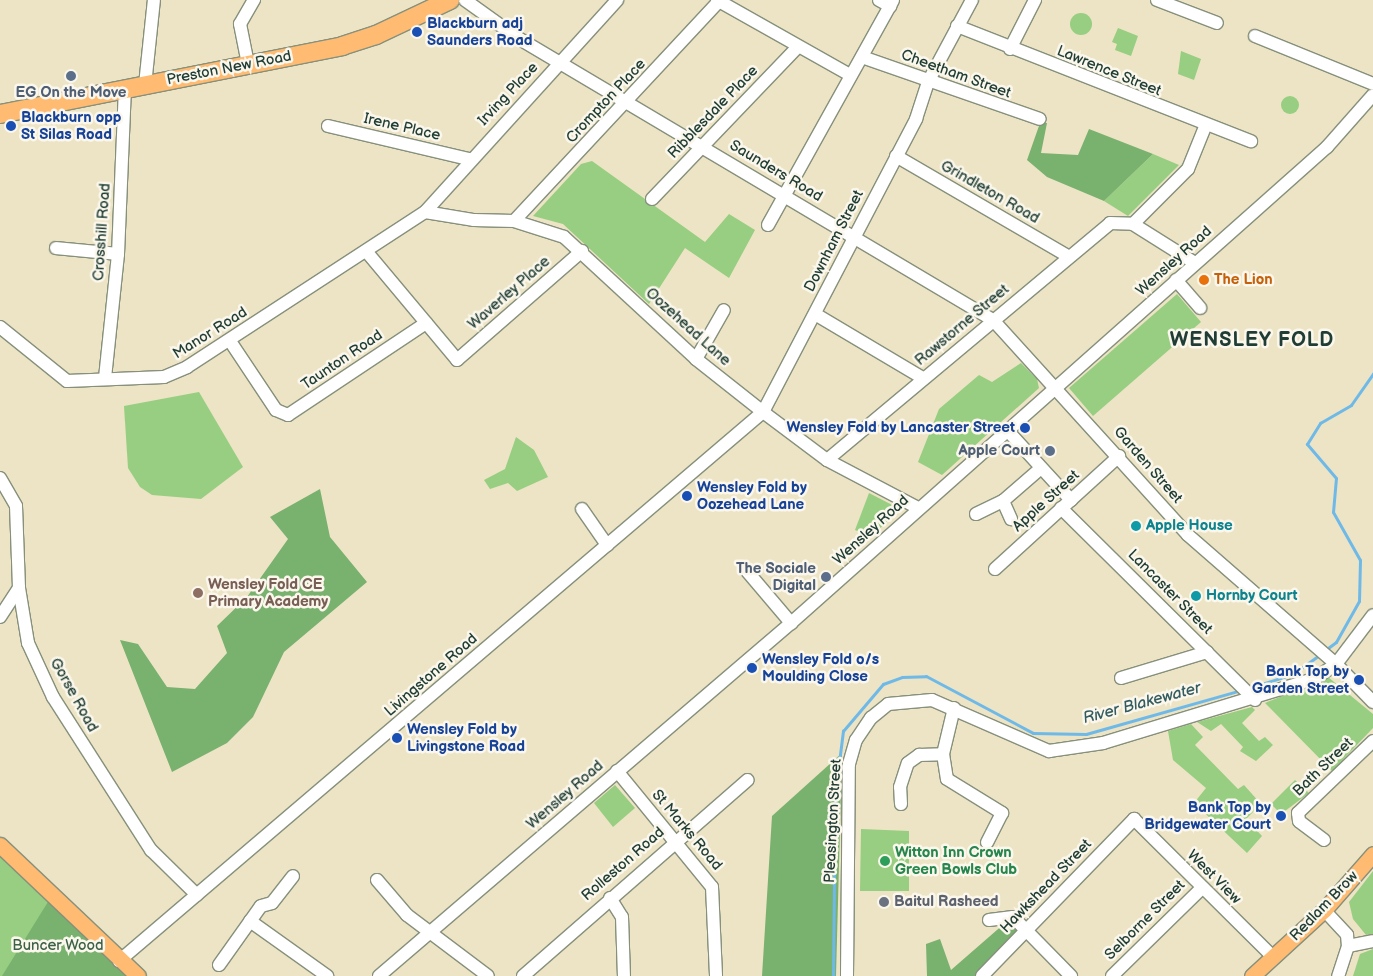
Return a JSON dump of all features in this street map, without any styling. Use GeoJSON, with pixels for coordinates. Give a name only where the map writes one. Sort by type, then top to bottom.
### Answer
{"type":"FeatureCollection","features":[{"type":"Feature","properties":{"kind":"highway","name":"Preston New Road"},"geometry":{"type":"LineString","coordinates":[[0,114],[248,64],[376,35],[450,0]]}},
{"type":"Feature","properties":{"kind":"main road"},"geometry":{"type":"LineString","coordinates":[[0,845],[119,961],[138,976]]}},
{"type":"Feature","properties":{"kind":"main road","name":"Redlam Brow"},"geometry":{"type":"LineString","coordinates":[[1252,976],[1324,910],[1373,854]]}},
{"type":"Feature","properties":{"kind":"street"},"geometry":{"type":"LineString","coordinates":[[145,84],[154,0]]}},
{"type":"Feature","properties":{"kind":"street"},"geometry":{"type":"LineString","coordinates":[[248,64],[240,24],[254,0]]}},
{"type":"Feature","properties":{"kind":"street","name":"Saunders Road"},"geometry":{"type":"LineString","coordinates":[[465,0],[560,62],[629,100],[784,197],[855,236],[993,320],[1056,386]]}},
{"type":"Feature","properties":{"kind":"street","name":"Irving Place"},"geometry":{"type":"LineString","coordinates":[[425,212],[469,158],[617,0]]}},
{"type":"Feature","properties":{"kind":"street"},"geometry":{"type":"LineString","coordinates":[[719,0],[798,48],[850,75]]}},
{"type":"Feature","properties":{"kind":"street","name":"Crompton Place"},"geometry":{"type":"LineString","coordinates":[[514,220],[629,100],[719,0]]}},
{"type":"Feature","properties":{"kind":"street","name":"Downham Street"},"geometry":{"type":"LineString","coordinates":[[763,412],[896,156],[928,82],[972,0]]}},
{"type":"Feature","properties":{"kind":"street"},"geometry":{"type":"LineString","coordinates":[[1010,49],[1035,0]]}},
{"type":"Feature","properties":{"kind":"street"},"geometry":{"type":"LineString","coordinates":[[1157,0],[1217,23]]}},
{"type":"Feature","properties":{"kind":"street"},"geometry":{"type":"LineString","coordinates":[[768,225],[850,75],[862,57],[887,2]]}},
{"type":"Feature","properties":{"kind":"street","name":"Lawrence Street"},"geometry":{"type":"LineString","coordinates":[[957,26],[1205,127],[1251,141]]}},
{"type":"Feature","properties":{"kind":"street"},"geometry":{"type":"LineString","coordinates":[[1255,36],[1373,84]]}},
{"type":"Feature","properties":{"kind":"street","name":"Ribblesdale Place"},"geometry":{"type":"LineString","coordinates":[[652,199],[798,48]]}},
{"type":"Feature","properties":{"kind":"street","name":"Cheetham Street"},"geometry":{"type":"LineString","coordinates":[[862,57],[928,82],[1040,119]]}},
{"type":"Feature","properties":{"kind":"street","name":"Crosshill Road"},"geometry":{"type":"LineString","coordinates":[[101,378],[118,254],[125,88]]}},
{"type":"Feature","properties":{"kind":"street","name":"Wensley Road"},"geometry":{"type":"LineString","coordinates":[[379,976],[791,623],[918,508],[1327,147],[1373,95]]}},
{"type":"Feature","properties":{"kind":"street","name":"Irene Place"},"geometry":{"type":"LineString","coordinates":[[328,126],[469,158]]}},
{"type":"Feature","properties":{"kind":"street"},"geometry":{"type":"LineString","coordinates":[[1196,263],[1133,224],[1188,169],[1205,127]]}},
{"type":"Feature","properties":{"kind":"street","name":"Grindleton Road"},"geometry":{"type":"LineString","coordinates":[[896,156],[1068,256]]}},
{"type":"Feature","properties":{"kind":"street","name":"Oozehead Lane"},"geometry":{"type":"LineString","coordinates":[[425,212],[474,220],[514,220],[564,237],[582,251],[696,359],[763,412],[827,460],[918,508]]}},
{"type":"Feature","properties":{"kind":"street","name":"Manor Road"},"geometry":{"type":"LineString","coordinates":[[0,327],[58,378],[164,378],[230,341],[425,212]]}},
{"type":"Feature","properties":{"kind":"street","name":"Rawstorne Street"},"geometry":{"type":"LineString","coordinates":[[827,460],[1068,256],[1110,223],[1120,221],[1133,224]]}},
{"type":"Feature","properties":{"kind":"street"},"geometry":{"type":"LineString","coordinates":[[56,248],[118,254]]}},
{"type":"Feature","properties":{"kind":"street"},"geometry":{"type":"LineString","coordinates":[[366,251],[426,323]]}},
{"type":"Feature","properties":{"kind":"street","name":"Waverley Place"},"geometry":{"type":"LineString","coordinates":[[426,323],[457,360],[582,251]]}},
{"type":"Feature","properties":{"kind":"street"},"geometry":{"type":"LineString","coordinates":[[1176,280],[1200,308]]}},
{"type":"Feature","properties":{"kind":"street"},"geometry":{"type":"LineString","coordinates":[[696,359],[724,310]]}},
{"type":"Feature","properties":{"kind":"street"},"geometry":{"type":"LineString","coordinates":[[815,314],[923,378]]}},
{"type":"Feature","properties":{"kind":"street","name":"Taunton Road"},"geometry":{"type":"LineString","coordinates":[[230,341],[276,410],[288,415],[426,323]]}},
{"type":"Feature","properties":{"kind":"street","name":"Garden Street"},"geometry":{"type":"LineString","coordinates":[[1056,386],[1188,535],[1322,651],[1373,702]]}},
{"type":"Feature","properties":{"kind":"street","name":"Livingstone Road"},"geometry":{"type":"LineString","coordinates":[[119,961],[763,412]]}},
{"type":"Feature","properties":{"kind":"street","name":"Lancaster Street"},"geometry":{"type":"LineString","coordinates":[[1007,430],[1041,468],[1066,504],[1247,692]]}},
{"type":"Feature","properties":{"kind":"street","name":"Apple Street"},"geometry":{"type":"LineString","coordinates":[[996,569],[1119,456]]}},
{"type":"Feature","properties":{"kind":"street"},"geometry":{"type":"LineString","coordinates":[[976,514],[1003,501],[1041,468]]}},
{"type":"Feature","properties":{"kind":"street","name":"Gorse Road"},"geometry":{"type":"LineString","coordinates":[[0,478],[16,506],[19,588],[28,643],[53,698],[151,850],[197,895]]}},
{"type":"Feature","properties":{"kind":"street"},"geometry":{"type":"LineString","coordinates":[[1003,501],[1011,519]]}},
{"type":"Feature","properties":{"kind":"street"},"geometry":{"type":"LineString","coordinates":[[582,509],[607,545]]}},
{"type":"Feature","properties":{"kind":"street"},"geometry":{"type":"LineString","coordinates":[[746,570],[791,623]]}},
{"type":"Feature","properties":{"kind":"street"},"geometry":{"type":"LineString","coordinates":[[0,617],[19,588]]}},
{"type":"Feature","properties":{"kind":"street","name":"Pleasington Street"},"geometry":{"type":"LineString","coordinates":[[847,976],[849,764],[856,740],[871,718],[888,704],[932,700],[954,708],[997,732],[1049,751],[1103,743],[1247,692],[1314,679],[1336,664],[1373,616]]}},
{"type":"Feature","properties":{"kind":"street"},"geometry":{"type":"LineString","coordinates":[[1121,678],[1207,652]]}},
{"type":"Feature","properties":{"kind":"street"},"geometry":{"type":"LineString","coordinates":[[954,708],[943,754],[946,779],[1008,815],[987,842]]}},
{"type":"Feature","properties":{"kind":"street","name":"Bath Street"},"geometry":{"type":"LineString","coordinates":[[1324,840],[1297,817],[1373,740]]}},
{"type":"Feature","properties":{"kind":"street"},"geometry":{"type":"LineString","coordinates":[[901,804],[900,787],[908,763],[919,755],[943,754]]}},
{"type":"Feature","properties":{"kind":"street","name":"St Marks Road"},"geometry":{"type":"LineString","coordinates":[[617,771],[672,841],[712,887],[716,976]]}},
{"type":"Feature","properties":{"kind":"street","name":"Rolleston Road"},"geometry":{"type":"LineString","coordinates":[[523,976],[672,841],[748,780]]}},
{"type":"Feature","properties":{"kind":"street","name":"West View"},"geometry":{"type":"LineString","coordinates":[[1134,819],[1273,957]]}},
{"type":"Feature","properties":{"kind":"street","name":"Hawkshead Street"},"geometry":{"type":"LineString","coordinates":[[982,976],[1134,819]]}},
{"type":"Feature","properties":{"kind":"street"},"geometry":{"type":"LineString","coordinates":[[219,965],[250,921],[293,876]]}},
{"type":"Feature","properties":{"kind":"street"},"geometry":{"type":"LineString","coordinates":[[377,880],[407,915],[488,976]]}},
{"type":"Feature","properties":{"kind":"street","name":"Selborne Street"},"geometry":{"type":"LineString","coordinates":[[1112,976],[1202,888]]}},
{"type":"Feature","properties":{"kind":"street"},"geometry":{"type":"LineString","coordinates":[[610,898],[622,917],[624,976]]}},
{"type":"Feature","properties":{"kind":"street"},"geometry":{"type":"LineString","coordinates":[[1324,910],[1347,935],[1348,946],[1338,976]]}},
{"type":"Feature","properties":{"kind":"street"},"geometry":{"type":"LineString","coordinates":[[989,920],[1013,916],[1072,976]]}},
{"type":"Feature","properties":{"kind":"street"},"geometry":{"type":"LineString","coordinates":[[250,921],[327,976]]}},
{"type":"Feature","properties":{"kind":"street"},"geometry":{"type":"LineString","coordinates":[[1348,946],[1373,942]]}},
{"type":"Feature","properties":{"kind":"green space"},"geometry":{"type":"Polygon","coordinates":[[[1081,13],[1089,16],[1092,24],[1089,32],[1081,35],[1073,32],[1070,24],[1073,16],[1081,13]]]}},
{"type":"Feature","properties":{"kind":"green space"},"geometry":{"type":"Polygon","coordinates":[[[1118,28],[1138,36],[1131,56],[1115,50],[1117,44],[1112,42],[1118,28]]]}},
{"type":"Feature","properties":{"kind":"green space"},"geometry":{"type":"Polygon","coordinates":[[[1181,51],[1201,59],[1194,80],[1178,74],[1181,51]]]}},
{"type":"Feature","properties":{"kind":"green space"},"geometry":{"type":"Polygon","coordinates":[[[1290,96],[1296,99],[1299,105],[1296,111],[1290,114],[1284,111],[1281,105],[1284,99],[1290,96]]]}},
{"type":"Feature","properties":{"kind":"green space"},"geometry":{"type":"Polygon","coordinates":[[[1040,123],[1047,123],[1041,153],[1078,155],[1089,129],[1153,154],[1104,201],[1047,177],[1027,160],[1040,123]]]}},
{"type":"Feature","properties":{"kind":"green space"},"geometry":{"type":"Polygon","coordinates":[[[1153,154],[1179,165],[1128,216],[1104,201],[1153,154]]]}},
{"type":"Feature","properties":{"kind":"green space"},"geometry":{"type":"Polygon","coordinates":[[[592,161],[705,242],[729,214],[755,230],[729,278],[685,248],[649,304],[563,224],[533,216],[581,164],[592,161]]]}},
{"type":"Feature","properties":{"kind":"green space"},"geometry":{"type":"Polygon","coordinates":[[[1177,294],[1201,322],[1093,416],[1069,388],[1177,294]]]}},
{"type":"Feature","properties":{"kind":"green space"},"geometry":{"type":"Polygon","coordinates":[[[1021,363],[1037,379],[1039,388],[942,475],[918,462],[939,409],[979,375],[992,382],[1021,363]]]}},
{"type":"Feature","properties":{"kind":"green space"},"geometry":{"type":"Polygon","coordinates":[[[199,392],[243,467],[201,499],[152,495],[140,487],[128,468],[124,406],[199,392]]]}},
{"type":"Feature","properties":{"kind":"green space"},"geometry":{"type":"Polygon","coordinates":[[[516,437],[534,450],[548,477],[517,491],[508,483],[490,489],[484,480],[505,469],[516,437]]]}},
{"type":"Feature","properties":{"kind":"green space"},"geometry":{"type":"Polygon","coordinates":[[[320,489],[330,537],[367,582],[284,652],[253,717],[227,743],[172,772],[120,640],[138,644],[167,687],[195,689],[227,653],[217,626],[247,597],[288,539],[270,517],[320,489]]]}},
{"type":"Feature","properties":{"kind":"green space"},"geometry":{"type":"Polygon","coordinates":[[[869,493],[900,509],[871,537],[855,530],[869,493]]]}},
{"type":"Feature","properties":{"kind":"green space"},"geometry":{"type":"Polygon","coordinates":[[[1328,677],[1373,714],[1373,728],[1332,771],[1265,703],[1328,677]]]}},
{"type":"Feature","properties":{"kind":"green space"},"geometry":{"type":"Polygon","coordinates":[[[1252,707],[1255,710],[1242,723],[1259,741],[1265,737],[1273,745],[1256,761],[1240,751],[1243,747],[1221,724],[1211,731],[1197,722],[1252,707]]]}},
{"type":"Feature","properties":{"kind":"green space"},"geometry":{"type":"Polygon","coordinates":[[[1191,724],[1203,737],[1195,745],[1238,789],[1244,785],[1261,804],[1246,819],[1262,836],[1247,853],[1194,803],[1206,788],[1173,760],[1168,731],[1191,724]]]}},
{"type":"Feature","properties":{"kind":"green space"},"geometry":{"type":"Polygon","coordinates":[[[842,753],[836,976],[762,976],[772,816],[842,753]]]}},
{"type":"Feature","properties":{"kind":"green space"},"geometry":{"type":"Polygon","coordinates":[[[1295,780],[1309,793],[1281,814],[1271,804],[1295,780]]]}},
{"type":"Feature","properties":{"kind":"green space"},"geometry":{"type":"Polygon","coordinates":[[[615,785],[635,808],[613,827],[594,803],[615,785]]]}},
{"type":"Feature","properties":{"kind":"green space","name":"Witton Inn Crown Green Bowls Club"},"geometry":{"type":"Polygon","coordinates":[[[861,829],[909,831],[909,891],[860,891],[861,829]]]}},
{"type":"Feature","properties":{"kind":"green space"},"geometry":{"type":"Polygon","coordinates":[[[0,845],[138,976],[0,976],[0,845]]]}},
{"type":"Feature","properties":{"kind":"green space"},"geometry":{"type":"Polygon","coordinates":[[[1373,871],[1373,934],[1366,935],[1353,919],[1349,902],[1373,871]]]}},
{"type":"Feature","properties":{"kind":"green space","name":"Buncer Wood"},"geometry":{"type":"Polygon","coordinates":[[[51,897],[138,976],[2,976],[51,897]]]}},
{"type":"Feature","properties":{"kind":"green space"},"geometry":{"type":"Polygon","coordinates":[[[1005,923],[1018,931],[976,976],[927,976],[926,944],[940,939],[951,970],[1005,923]]]}},
{"type":"Feature","properties":{"kind":"green space"},"geometry":{"type":"Polygon","coordinates":[[[1373,949],[1373,976],[1353,976],[1360,954],[1373,949]]]}},
{"type":"Feature","properties":{"kind":"waterway","name":"River Blakewater"},"geometry":{"type":"LineString","coordinates":[[1324,651],[1336,642],[1359,601],[1360,560],[1333,512],[1336,478],[1307,444],[1320,423],[1351,405],[1373,373]]}},
{"type":"Feature","properties":{"kind":"waterway","name":"River Blakewater"},"geometry":{"type":"LineString","coordinates":[[1249,688],[1293,674],[1319,655]]}},
{"type":"Feature","properties":{"kind":"waterway","name":"River Blakewater"},"geometry":{"type":"LineString","coordinates":[[833,976],[835,794],[843,731],[883,684],[902,677],[926,676],[1033,733],[1086,734],[1241,690]]}},
{"type":"Feature","properties":{"kind":"place","name":"Blackburn adj Saunders Road"},"geometry":{"type":"Point","coordinates":[417,32]}},
{"type":"Feature","properties":{"kind":"place","name":"EG On the Move"},"geometry":{"type":"Point","coordinates":[71,76]}},
{"type":"Feature","properties":{"kind":"place","name":"Blackburn opp St Silas Road"},"geometry":{"type":"Point","coordinates":[11,126]}},
{"type":"Feature","properties":{"kind":"place","name":"The Lion"},"geometry":{"type":"Point","coordinates":[1204,280]}},
{"type":"Feature","properties":{"kind":"place","name":"Wensley Fold by Lancaster Street"},"geometry":{"type":"Point","coordinates":[1025,428]}},
{"type":"Feature","properties":{"kind":"place","name":"Apple Court"},"geometry":{"type":"Point","coordinates":[1050,451]}},
{"type":"Feature","properties":{"kind":"place","name":"Wensley Fold by Oozehead Lane"},"geometry":{"type":"Point","coordinates":[687,496]}},
{"type":"Feature","properties":{"kind":"place","name":"Apple House"},"geometry":{"type":"Point","coordinates":[1136,526]}},
{"type":"Feature","properties":{"kind":"place","name":"The Sociale Digital"},"geometry":{"type":"Point","coordinates":[826,577]}},
{"type":"Feature","properties":{"kind":"place","name":"Wensley Fold CE Primary Academy"},"geometry":{"type":"Point","coordinates":[198,593]}},
{"type":"Feature","properties":{"kind":"place","name":"Hornby Court"},"geometry":{"type":"Point","coordinates":[1196,596]}},
{"type":"Feature","properties":{"kind":"place","name":"Wensley Fold o/s Moulding Close"},"geometry":{"type":"Point","coordinates":[752,668]}},
{"type":"Feature","properties":{"kind":"place","name":"Bank Top by Garden Street"},"geometry":{"type":"Point","coordinates":[1359,680]}},
{"type":"Feature","properties":{"kind":"place","name":"Wensley Fold by Livingstone Road"},"geometry":{"type":"Point","coordinates":[397,738]}},
{"type":"Feature","properties":{"kind":"place","name":"Bank Top by Bridgewater Court"},"geometry":{"type":"Point","coordinates":[1281,816]}},
{"type":"Feature","properties":{"kind":"place","name":"Witton Inn Crown Green Bowls Club"},"geometry":{"type":"Point","coordinates":[885,861]}},
{"type":"Feature","properties":{"kind":"place","name":"Baitul Rasheed"},"geometry":{"type":"Point","coordinates":[884,902]}},
{"type":"Feature","properties":{"kind":"district","name":"WENSLEY FOLD"},"geometry":{"type":"Point","coordinates":[1252,340]}}]}
